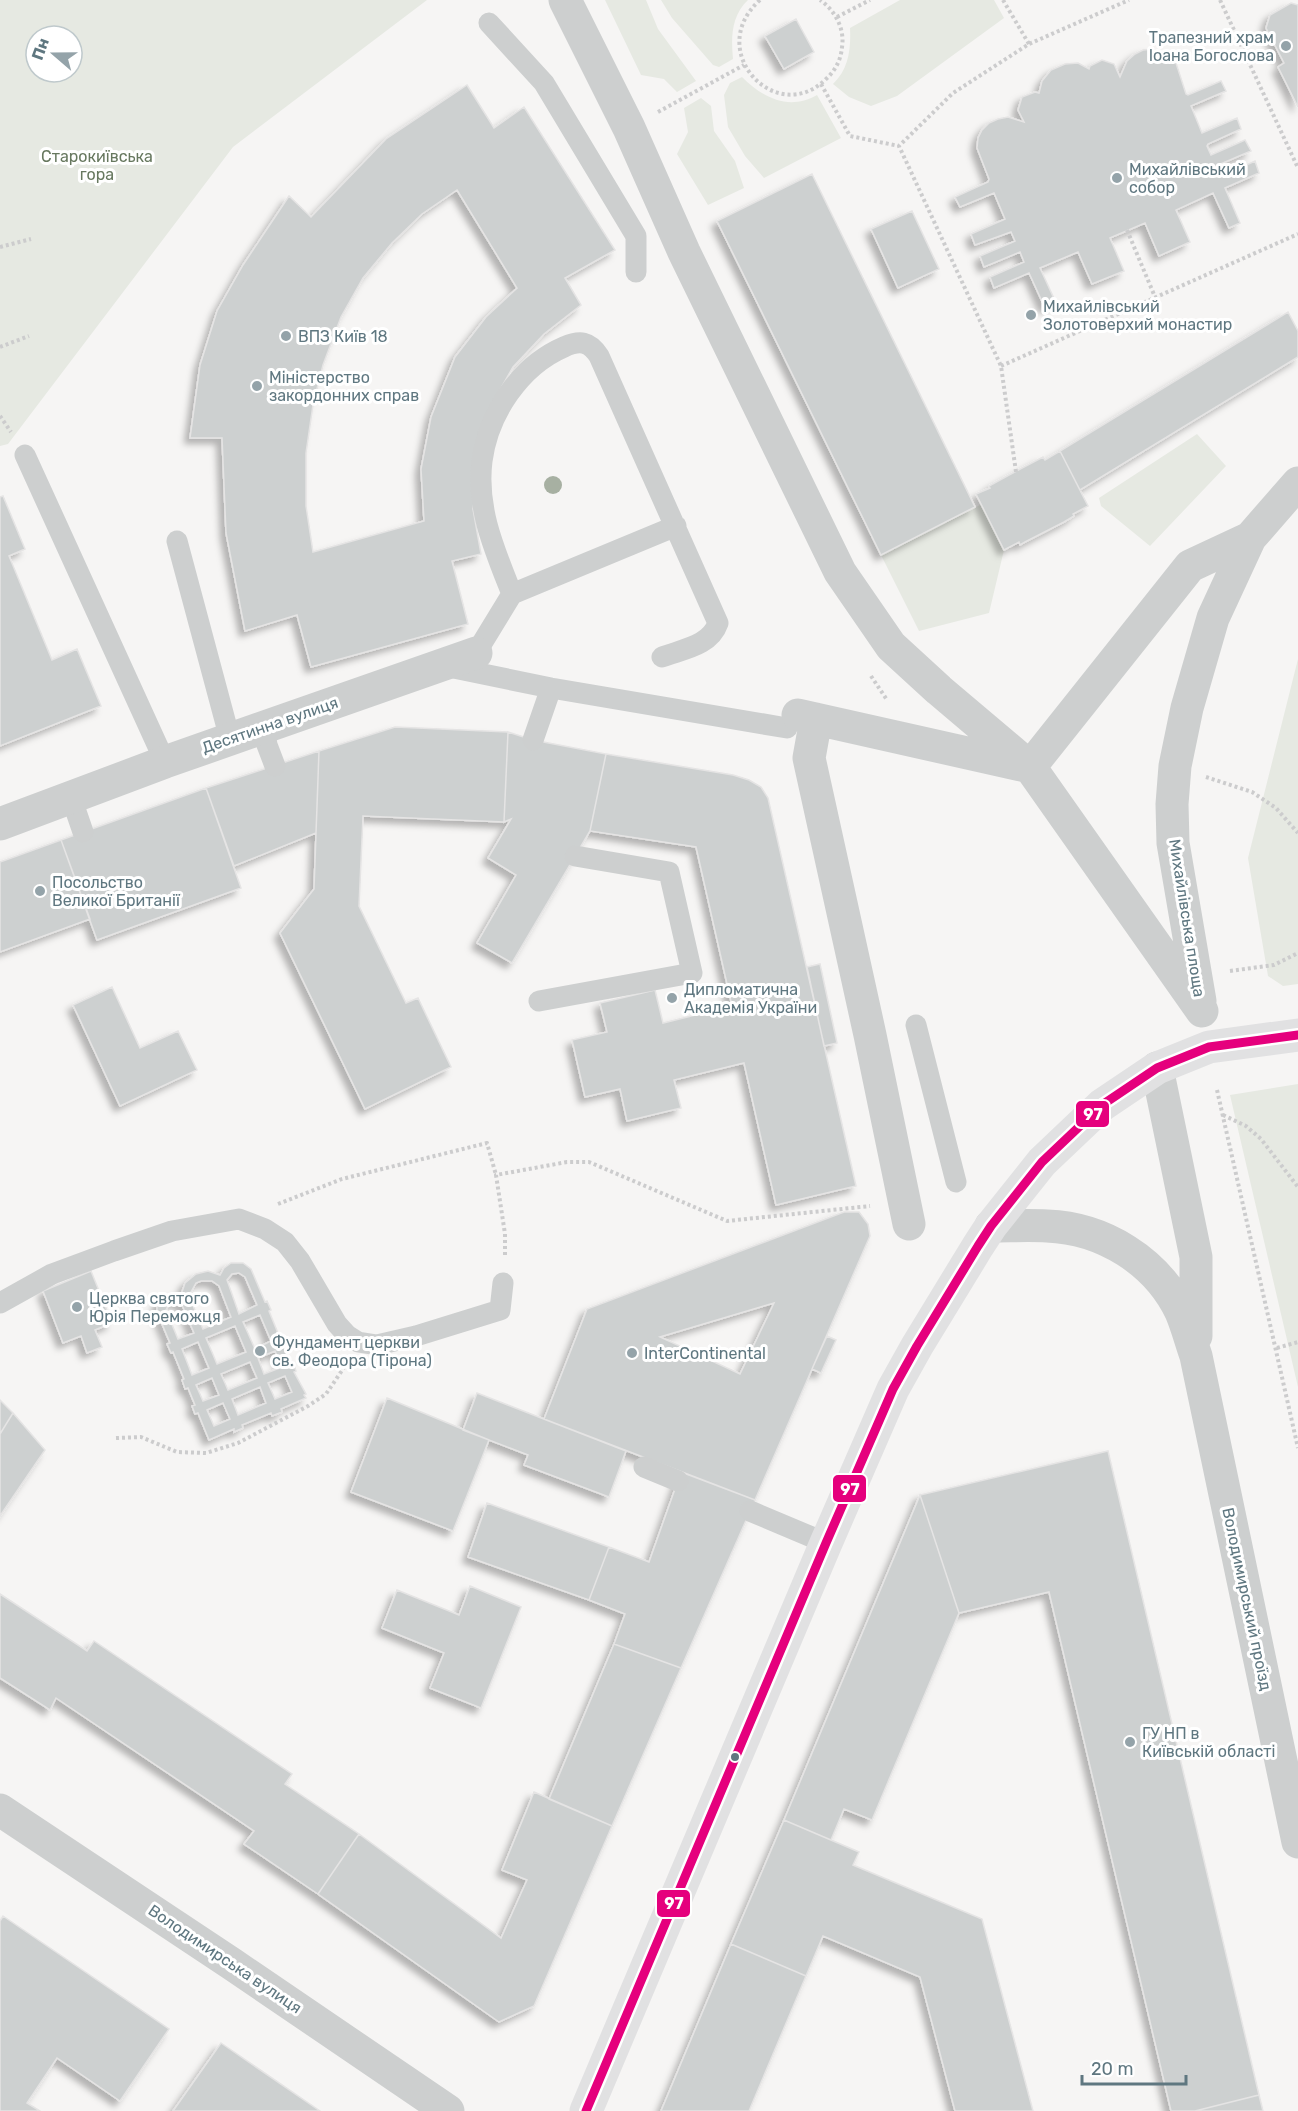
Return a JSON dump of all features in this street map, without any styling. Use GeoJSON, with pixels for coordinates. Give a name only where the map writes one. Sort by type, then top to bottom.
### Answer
{"type":"FeatureCollection","features":[{"type":"Feature","properties":{"kind":"main road"},"geometry":{"type":"LineString","coordinates":[[586,2111],[893,1389],[923,1335],[991,1226],[1042,1162],[1102,1106],[1158,1068],[1209,1047],[1298,1035]]}},
{"type":"Feature","properties":{"kind":"street","name":"Михайлівська площа"},"geometry":{"type":"LineString","coordinates":[[565,0],[628,128],[684,252],[840,572],[891,646],[939,690],[1030,766],[1202,1011]]}},
{"type":"Feature","properties":{"kind":"street"},"geometry":{"type":"LineString","coordinates":[[909,1224],[870,1035],[800,721],[1030,766],[1190,566],[1250,538],[1298,483]]}},
{"type":"Feature","properties":{"kind":"street","name":"Михайлівська площа"},"geometry":{"type":"LineString","coordinates":[[1202,1011],[1173,843],[1172,804],[1175,766],[1187,708],[1213,618],[1250,538]]}},
{"type":"Feature","properties":{"kind":"street","name":"Десятинна вулиця"},"geometry":{"type":"LineString","coordinates":[[0,824],[165,762],[476,653]]}},
{"type":"Feature","properties":{"kind":"street","name":"Володимирський проїзд"},"geometry":{"type":"LineString","coordinates":[[1158,1068],[1196,1257],[1196,1356]]}},
{"type":"Feature","properties":{"kind":"street","name":"Володимирський проїзд"},"geometry":{"type":"LineString","coordinates":[[991,1226],[1049,1226],[1094,1234],[1130,1252],[1155,1273],[1181,1311],[1196,1356],[1285,1715],[1298,1842]]}},
{"type":"Feature","properties":{"kind":"street","name":"Володимирська вулиця"},"geometry":{"type":"LineString","coordinates":[[0,1810],[448,2111]]}},
{"type":"Feature","properties":{"kind":"lane"},"geometry":{"type":"LineString","coordinates":[[489,23],[544,83],[636,236],[636,272]]}},
{"type":"Feature","properties":{"kind":"lane"},"geometry":{"type":"LineString","coordinates":[[662,657],[707,640],[714,633],[718,623],[676,526],[599,356],[590,344],[581,342],[569,345],[533,366],[515,385],[499,410],[482,460],[480,490],[484,518],[512,594],[676,526]]}},
{"type":"Feature","properties":{"kind":"lane"},"geometry":{"type":"LineString","coordinates":[[25,455],[165,762]]}},
{"type":"Feature","properties":{"kind":"lane"},"geometry":{"type":"LineString","coordinates":[[177,542],[230,739]]}},
{"type":"Feature","properties":{"kind":"lane","name":"Десятинна вулиця"},"geometry":{"type":"LineString","coordinates":[[476,653],[512,594]]}},
{"type":"Feature","properties":{"kind":"lane"},"geometry":{"type":"LineString","coordinates":[[440,665],[551,688],[800,721]]}},
{"type":"Feature","properties":{"kind":"lane"},"geometry":{"type":"LineString","coordinates":[[533,740],[551,688]]}},
{"type":"Feature","properties":{"kind":"lane"},"geometry":{"type":"LineString","coordinates":[[264,727],[267,745],[275,766]]}},
{"type":"Feature","properties":{"kind":"lane"},"geometry":{"type":"LineString","coordinates":[[70,797],[83,832]]}},
{"type":"Feature","properties":{"kind":"lane"},"geometry":{"type":"LineString","coordinates":[[538,1001],[692,973],[669,872],[575,856]]}},
{"type":"Feature","properties":{"kind":"lane"},"geometry":{"type":"LineString","coordinates":[[916,1025],[956,1182]]}},
{"type":"Feature","properties":{"kind":"lane"},"geometry":{"type":"LineString","coordinates":[[0,1303],[52,1274],[172,1231],[239,1219],[265,1229],[285,1242],[300,1261],[337,1324],[347,1335],[358,1342],[377,1345],[416,1336],[500,1310],[503,1283]]}},
{"type":"Feature","properties":{"kind":"lane"},"geometry":{"type":"LineString","coordinates":[[644,1467],[678,1481]]}},
{"type":"Feature","properties":{"kind":"lane"},"geometry":{"type":"LineString","coordinates":[[750,1511],[826,1543]]}},
{"type":"Feature","properties":{"kind":"path"},"geometry":{"type":"LineString","coordinates":[[760,0],[750,9],[742,24],[738,41],[741,57],[744,65],[759,84],[774,92],[790,94],[807,92],[821,84],[836,67],[843,46],[842,31],[837,17],[820,0]]}},
{"type":"Feature","properties":{"kind":"path"},"geometry":{"type":"LineString","coordinates":[[837,17],[870,0]]}},
{"type":"Feature","properties":{"kind":"path"},"geometry":{"type":"LineString","coordinates":[[1003,0],[1029,44]]}},
{"type":"Feature","properties":{"kind":"path"},"geometry":{"type":"LineString","coordinates":[[899,146],[953,93],[1029,44],[1129,0]]}},
{"type":"Feature","properties":{"kind":"path"},"geometry":{"type":"LineString","coordinates":[[1220,0],[1298,168]]}},
{"type":"Feature","properties":{"kind":"path"},"geometry":{"type":"LineString","coordinates":[[628,128],[744,65]]}},
{"type":"Feature","properties":{"kind":"path"},"geometry":{"type":"LineString","coordinates":[[821,84],[850,136],[899,146]]}},
{"type":"Feature","properties":{"kind":"path"},"geometry":{"type":"LineString","coordinates":[[899,146],[1001,366],[1016,472]]}},
{"type":"Feature","properties":{"kind":"path"},"geometry":{"type":"LineString","coordinates":[[1127,230],[1155,297]]}},
{"type":"Feature","properties":{"kind":"path"},"geometry":{"type":"LineString","coordinates":[[1001,366],[1298,234]]}},
{"type":"Feature","properties":{"kind":"path"},"geometry":{"type":"LineString","coordinates":[[0,247],[31,239]]}},
{"type":"Feature","properties":{"kind":"path"},"geometry":{"type":"LineString","coordinates":[[0,347],[29,336]]}},
{"type":"Feature","properties":{"kind":"path"},"geometry":{"type":"LineString","coordinates":[[870,672],[874,682],[900,718],[926,745]]}},
{"type":"Feature","properties":{"kind":"path"},"geometry":{"type":"LineString","coordinates":[[1175,766],[1252,792],[1276,808],[1298,833]]}},
{"type":"Feature","properties":{"kind":"path"},"geometry":{"type":"LineString","coordinates":[[1202,1011],[1227,971],[1274,965],[1298,953]]}},
{"type":"Feature","properties":{"kind":"path"},"geometry":{"type":"LineString","coordinates":[[1217,1090],[1298,1448]]}},
{"type":"Feature","properties":{"kind":"path"},"geometry":{"type":"LineString","coordinates":[[1223,1115],[1246,1126],[1261,1139],[1298,1187]]}},
{"type":"Feature","properties":{"kind":"path"},"geometry":{"type":"LineString","coordinates":[[239,1219],[342,1179],[487,1143],[496,1175],[505,1234],[503,1283]]}},
{"type":"Feature","properties":{"kind":"path"},"geometry":{"type":"LineString","coordinates":[[496,1175],[567,1162],[589,1162],[727,1221],[868,1205],[909,1224]]}},
{"type":"Feature","properties":{"kind":"path"},"geometry":{"type":"LineString","coordinates":[[116,1438],[141,1437],[177,1452],[206,1453],[238,1443],[326,1394],[343,1371],[358,1342]]}},
{"type":"Feature","properties":{"kind":"path"},"geometry":{"type":"LineString","coordinates":[[1277,1348],[1298,1342]]}},
{"type":"Feature","properties":{"kind":"green space","name":"Старокиївська гора"},"geometry":{"type":"Polygon","coordinates":[[[0,0],[427,0],[233,147],[8,444],[0,446],[0,0]]]}},
{"type":"Feature","properties":{"kind":"green space"},"geometry":{"type":"Polygon","coordinates":[[[605,0],[646,0],[658,29],[696,81],[677,92],[664,79],[641,75],[605,0]]]}},
{"type":"Feature","properties":{"kind":"green space"},"geometry":{"type":"Polygon","coordinates":[[[661,0],[748,0],[735,20],[732,35],[733,59],[719,67],[713,65],[672,18],[661,0]]]}},
{"type":"Feature","properties":{"kind":"green space"},"geometry":{"type":"Polygon","coordinates":[[[900,0],[994,0],[1004,18],[897,96],[871,106],[849,97],[833,84],[846,65],[850,28],[900,0]]]}},
{"type":"Feature","properties":{"kind":"green space"},"geometry":{"type":"Polygon","coordinates":[[[742,77],[759,91],[777,100],[796,102],[817,95],[841,138],[764,178],[745,156],[728,127],[724,95],[730,83],[742,77]]]}},
{"type":"Feature","properties":{"kind":"green space"},"geometry":{"type":"Polygon","coordinates":[[[701,98],[711,106],[714,131],[735,161],[744,188],[708,205],[677,154],[688,132],[684,108],[701,98]]]}},
{"type":"Feature","properties":{"kind":"green space"},"geometry":{"type":"Polygon","coordinates":[[[1197,434],[1226,466],[1150,546],[1101,506],[1099,498],[1197,434]]]}},
{"type":"Feature","properties":{"kind":"green space"},"geometry":{"type":"Polygon","coordinates":[[[982,504],[1004,550],[989,613],[919,631],[881,555],[982,504]]]}},
{"type":"Feature","properties":{"kind":"green space"},"geometry":{"type":"Polygon","coordinates":[[[1298,659],[1298,984],[1283,986],[1268,976],[1248,858],[1298,659]]]}},
{"type":"Feature","properties":{"kind":"green space"},"geometry":{"type":"Polygon","coordinates":[[[1298,1084],[1298,1387],[1230,1095],[1298,1084]]]}},
{"type":"Feature","properties":{"kind":"building","name":"Трапезний храм Іоана Богослова"},"geometry":{"type":"Polygon","coordinates":[[[1291,3],[1298,5],[1298,107],[1278,67],[1284,63],[1266,28],[1270,15],[1291,3]]]}},
{"type":"Feature","properties":{"kind":"building"},"geometry":{"type":"Polygon","coordinates":[[[796,19],[814,52],[784,69],[765,36],[796,19]]]}},
{"type":"Feature","properties":{"kind":"building","name":"Михайлівський собор"},"geometry":{"type":"Polygon","coordinates":[[[1153,49],[1170,56],[1176,63],[1186,94],[1221,81],[1226,91],[1191,106],[1202,133],[1237,118],[1241,129],[1208,144],[1211,155],[1245,140],[1251,151],[1216,166],[1220,177],[1255,161],[1259,173],[1225,188],[1240,223],[1229,228],[1213,193],[1176,210],[1190,242],[1159,256],[1145,223],[1110,238],[1124,271],[1092,284],[1078,252],[1040,268],[1056,303],[1045,308],[1029,273],[994,288],[990,277],[1024,262],[1020,252],[984,267],[980,256],[1015,241],[1011,232],[975,245],[971,234],[1005,219],[994,193],[960,207],[955,197],[988,182],[989,179],[977,148],[982,130],[989,123],[1008,117],[1024,122],[1018,110],[1022,97],[1035,92],[1039,93],[1042,81],[1051,70],[1065,64],[1078,63],[1089,69],[1090,66],[1102,60],[1114,64],[1120,77],[1127,61],[1135,54],[1153,49]]]}},
{"type":"Feature","properties":{"kind":"building","name":"Міністерство закордонних справ"},"geometry":{"type":"Polygon","coordinates":[[[467,85],[494,128],[524,107],[615,250],[565,278],[581,305],[544,334],[513,367],[487,413],[473,509],[481,554],[452,561],[468,624],[311,667],[297,615],[245,631],[226,533],[222,438],[190,438],[200,365],[217,311],[243,265],[289,196],[311,217],[386,139],[467,85]],[[457,190],[422,214],[392,243],[363,278],[341,317],[323,365],[313,405],[306,453],[306,506],[313,552],[424,521],[421,469],[431,417],[455,357],[486,317],[517,288],[457,190]]]}},
{"type":"Feature","properties":{"kind":"building"},"geometry":{"type":"Polygon","coordinates":[[[812,174],[975,507],[881,555],[717,221],[812,174]]]}},
{"type":"Feature","properties":{"kind":"building"},"geometry":{"type":"Polygon","coordinates":[[[912,211],[939,269],[898,288],[871,229],[912,211]]]}},
{"type":"Feature","properties":{"kind":"building"},"geometry":{"type":"Polygon","coordinates":[[[1288,312],[1298,331],[1298,357],[1080,490],[1060,451],[1288,312]]]}},
{"type":"Feature","properties":{"kind":"building"},"geometry":{"type":"Polygon","coordinates":[[[1060,451],[1088,506],[1064,522],[1020,545],[1019,542],[1004,550],[976,494],[1043,457],[1045,460],[1060,451]]]}},
{"type":"Feature","properties":{"kind":"building"},"geometry":{"type":"Polygon","coordinates":[[[3,496],[25,549],[9,556],[52,660],[77,649],[101,706],[0,746],[0,497],[3,496]]]}},
{"type":"Feature","properties":{"kind":"building"},"geometry":{"type":"Polygon","coordinates":[[[395,727],[508,732],[504,822],[363,816],[359,906],[406,1003],[418,998],[451,1067],[365,1109],[280,933],[314,889],[319,751],[395,727]]]}},
{"type":"Feature","properties":{"kind":"building"},"geometry":{"type":"Polygon","coordinates":[[[508,732],[533,740],[606,754],[590,831],[512,963],[477,943],[516,875],[488,858],[511,819],[504,822],[508,732]]]}},
{"type":"Feature","properties":{"kind":"building"},"geometry":{"type":"Polygon","coordinates":[[[319,751],[316,833],[234,866],[206,788],[319,751]]]}},
{"type":"Feature","properties":{"kind":"building"},"geometry":{"type":"Polygon","coordinates":[[[606,754],[733,775],[761,787],[768,798],[856,1186],[776,1205],[744,1063],[674,1080],[681,1108],[627,1121],[620,1089],[585,1097],[572,1040],[607,1032],[600,1003],[655,990],[663,1023],[732,1006],[696,847],[590,831],[606,754]]]}},
{"type":"Feature","properties":{"kind":"building"},"geometry":{"type":"Polygon","coordinates":[[[206,788],[241,888],[97,940],[61,840],[206,788]]]}},
{"type":"Feature","properties":{"kind":"building","name":"Посольство Великої Британії"},"geometry":{"type":"Polygon","coordinates":[[[61,840],[90,919],[0,952],[0,862],[61,840]]]}},
{"type":"Feature","properties":{"kind":"building"},"geometry":{"type":"Polygon","coordinates":[[[820,964],[837,1043],[824,1046],[807,967],[820,964]]]}},
{"type":"Feature","properties":{"kind":"building"},"geometry":{"type":"Polygon","coordinates":[[[112,987],[140,1048],[178,1031],[197,1070],[120,1106],[73,1005],[112,987]]]}},
{"type":"Feature","properties":{"kind":"building","name":"InterContinental"},"geometry":{"type":"Polygon","coordinates":[[[844,1212],[859,1212],[868,1224],[870,1236],[755,1500],[544,1419],[587,1309],[844,1212]],[[774,1303],[660,1337],[740,1374],[774,1303]]]}},
{"type":"Feature","properties":{"kind":"building","name":"Фундамент церкви св. Феодора (Тірона)"},"geometry":{"type":"Polygon","coordinates":[[[231,1263],[243,1263],[251,1269],[265,1302],[267,1301],[271,1310],[269,1311],[280,1338],[283,1337],[287,1346],[284,1347],[291,1363],[293,1362],[296,1371],[294,1372],[306,1398],[281,1409],[282,1412],[272,1416],[271,1413],[242,1425],[243,1428],[234,1432],[234,1429],[209,1440],[198,1413],[195,1414],[192,1406],[195,1405],[188,1388],[185,1389],[182,1380],[184,1379],[173,1352],[171,1353],[167,1344],[170,1343],[157,1307],[158,1302],[165,1295],[170,1293],[181,1295],[185,1283],[196,1274],[208,1271],[220,1275],[231,1263]],[[239,1273],[232,1274],[227,1280],[239,1314],[257,1305],[245,1277],[239,1273]],[[212,1281],[196,1283],[190,1294],[203,1329],[231,1317],[219,1286],[212,1281]],[[175,1301],[169,1304],[166,1310],[178,1339],[194,1333],[182,1305],[175,1301]],[[260,1315],[243,1322],[255,1349],[271,1341],[260,1315]],[[235,1326],[206,1338],[217,1364],[246,1352],[235,1326]],[[198,1342],[182,1349],[192,1375],[209,1368],[198,1342]],[[275,1351],[258,1358],[264,1374],[282,1367],[275,1351]],[[250,1362],[221,1374],[228,1390],[257,1378],[250,1362]],[[285,1376],[268,1383],[275,1399],[292,1392],[285,1376]],[[212,1378],[196,1385],[203,1401],[219,1395],[212,1378]],[[260,1387],[232,1399],[238,1415],[266,1403],[260,1387]],[[223,1403],[207,1410],[214,1426],[230,1419],[223,1403]]]}},
{"type":"Feature","properties":{"kind":"building","name":"Церква святого Юрія Переможця"},"geometry":{"type":"Polygon","coordinates":[[[91,1271],[112,1323],[95,1330],[102,1347],[87,1353],[81,1336],[63,1343],[43,1291],[91,1271]]]}},
{"type":"Feature","properties":{"kind":"building"},"geometry":{"type":"Polygon","coordinates":[[[827,1336],[836,1340],[821,1373],[812,1369],[827,1336]]]}},
{"type":"Feature","properties":{"kind":"building"},"geometry":{"type":"Polygon","coordinates":[[[477,1393],[626,1451],[609,1497],[524,1465],[528,1455],[463,1430],[477,1393]]]}},
{"type":"Feature","properties":{"kind":"building"},"geometry":{"type":"Polygon","coordinates":[[[387,1398],[489,1440],[453,1531],[351,1492],[387,1398]]]}},
{"type":"Feature","properties":{"kind":"building"},"geometry":{"type":"Polygon","coordinates":[[[0,1400],[13,1413],[0,1434],[0,1400]]]}},
{"type":"Feature","properties":{"kind":"building"},"geometry":{"type":"Polygon","coordinates":[[[13,1413],[45,1450],[0,1516],[0,1434],[13,1413]]]}},
{"type":"Feature","properties":{"kind":"building","name":"ГУ НП в Київській області"},"geometry":{"type":"Polygon","coordinates":[[[1108,1451],[1259,2095],[1195,2111],[1171,2111],[1049,1592],[959,1613],[920,1495],[1108,1451]]]}},
{"type":"Feature","properties":{"kind":"building"},"geometry":{"type":"Polygon","coordinates":[[[681,1472],[755,1500],[681,1668],[614,1644],[625,1614],[589,1600],[609,1547],[649,1562],[681,1472]]]}},
{"type":"Feature","properties":{"kind":"building"},"geometry":{"type":"Polygon","coordinates":[[[920,1495],[959,1613],[872,1820],[844,1809],[831,1840],[784,1820],[920,1495]]]}},
{"type":"Feature","properties":{"kind":"building"},"geometry":{"type":"Polygon","coordinates":[[[487,1503],[609,1547],[589,1600],[468,1557],[487,1503]]]}},
{"type":"Feature","properties":{"kind":"building"},"geometry":{"type":"Polygon","coordinates":[[[470,1586],[521,1607],[481,1708],[430,1688],[444,1653],[382,1628],[397,1590],[459,1615],[470,1586]]]}},
{"type":"Feature","properties":{"kind":"building"},"geometry":{"type":"Polygon","coordinates":[[[0,1594],[87,1651],[94,1641],[292,1774],[285,1784],[359,1834],[318,1894],[244,1844],[254,1831],[56,1698],[50,1710],[0,1678],[0,1594]]]}},
{"type":"Feature","properties":{"kind":"building"},"geometry":{"type":"Polygon","coordinates":[[[614,1644],[681,1668],[612,1826],[549,1799],[614,1644]]]}},
{"type":"Feature","properties":{"kind":"building"},"geometry":{"type":"Polygon","coordinates":[[[534,1792],[612,1826],[534,2006],[499,2022],[318,1894],[359,1834],[501,1938],[527,1880],[502,1870],[534,1792]]]}},
{"type":"Feature","properties":{"kind":"building"},"geometry":{"type":"Polygon","coordinates":[[[784,1820],[859,1852],[853,1865],[982,1919],[1033,2111],[955,2111],[920,1977],[823,1936],[806,1976],[731,1944],[784,1820]]]}},
{"type":"Feature","properties":{"kind":"building"},"geometry":{"type":"Polygon","coordinates":[[[3,1916],[169,2029],[120,2101],[57,2058],[27,2103],[40,2111],[0,2111],[0,1921],[3,1916]]]}},
{"type":"Feature","properties":{"kind":"building"},"geometry":{"type":"Polygon","coordinates":[[[731,1944],[806,1976],[749,2111],[661,2111],[731,1944]]]}},
{"type":"Feature","properties":{"kind":"building"},"geometry":{"type":"Polygon","coordinates":[[[221,2043],[320,2111],[173,2111],[221,2043]]]}},
{"type":"Feature","properties":{"kind":"building"},"geometry":{"type":"Polygon","coordinates":[[[1259,2095],[1263,2111],[1195,2111],[1259,2095]]]}},
{"type":"Feature","properties":{"kind":"transit line","name":"97"},"geometry":{"type":"LineString","coordinates":[[586,2111],[893,1389],[991,1226],[1042,1162],[1102,1105],[1157,1068],[1209,1047],[1298,1035]]}},
{"type":"Feature","properties":{"kind":"place","name":"Трапезний храм Іоана Богослова"},"geometry":{"type":"Point","coordinates":[1286,46]}},
{"type":"Feature","properties":{"kind":"place","name":"Михайлівський собор"},"geometry":{"type":"Point","coordinates":[1117,178]}},
{"type":"Feature","properties":{"kind":"place","name":"Михайлівський Золотоверхий монастир"},"geometry":{"type":"Point","coordinates":[1031,315]}},
{"type":"Feature","properties":{"kind":"place","name":"ВПЗ Київ 18"},"geometry":{"type":"Point","coordinates":[286,336]}},
{"type":"Feature","properties":{"kind":"place","name":"Міністерство закордонних справ"},"geometry":{"type":"Point","coordinates":[257,386]}},
{"type":"Feature","properties":{"kind":"place","name":"Посольство Великої Британії"},"geometry":{"type":"Point","coordinates":[40,891]}},
{"type":"Feature","properties":{"kind":"place","name":"Дипломатична Академія України"},"geometry":{"type":"Point","coordinates":[672,998]}},
{"type":"Feature","properties":{"kind":"place","name":"Церква святого Юрія Переможця"},"geometry":{"type":"Point","coordinates":[77,1307]}},
{"type":"Feature","properties":{"kind":"place","name":"Фундамент церкви св. Феодора (Тірона)"},"geometry":{"type":"Point","coordinates":[260,1351]}},
{"type":"Feature","properties":{"kind":"place","name":"InterContinental"},"geometry":{"type":"Point","coordinates":[632,1353]}},
{"type":"Feature","properties":{"kind":"place","name":"ГУ НП в Київській області"},"geometry":{"type":"Point","coordinates":[1130,1742]}}]}
